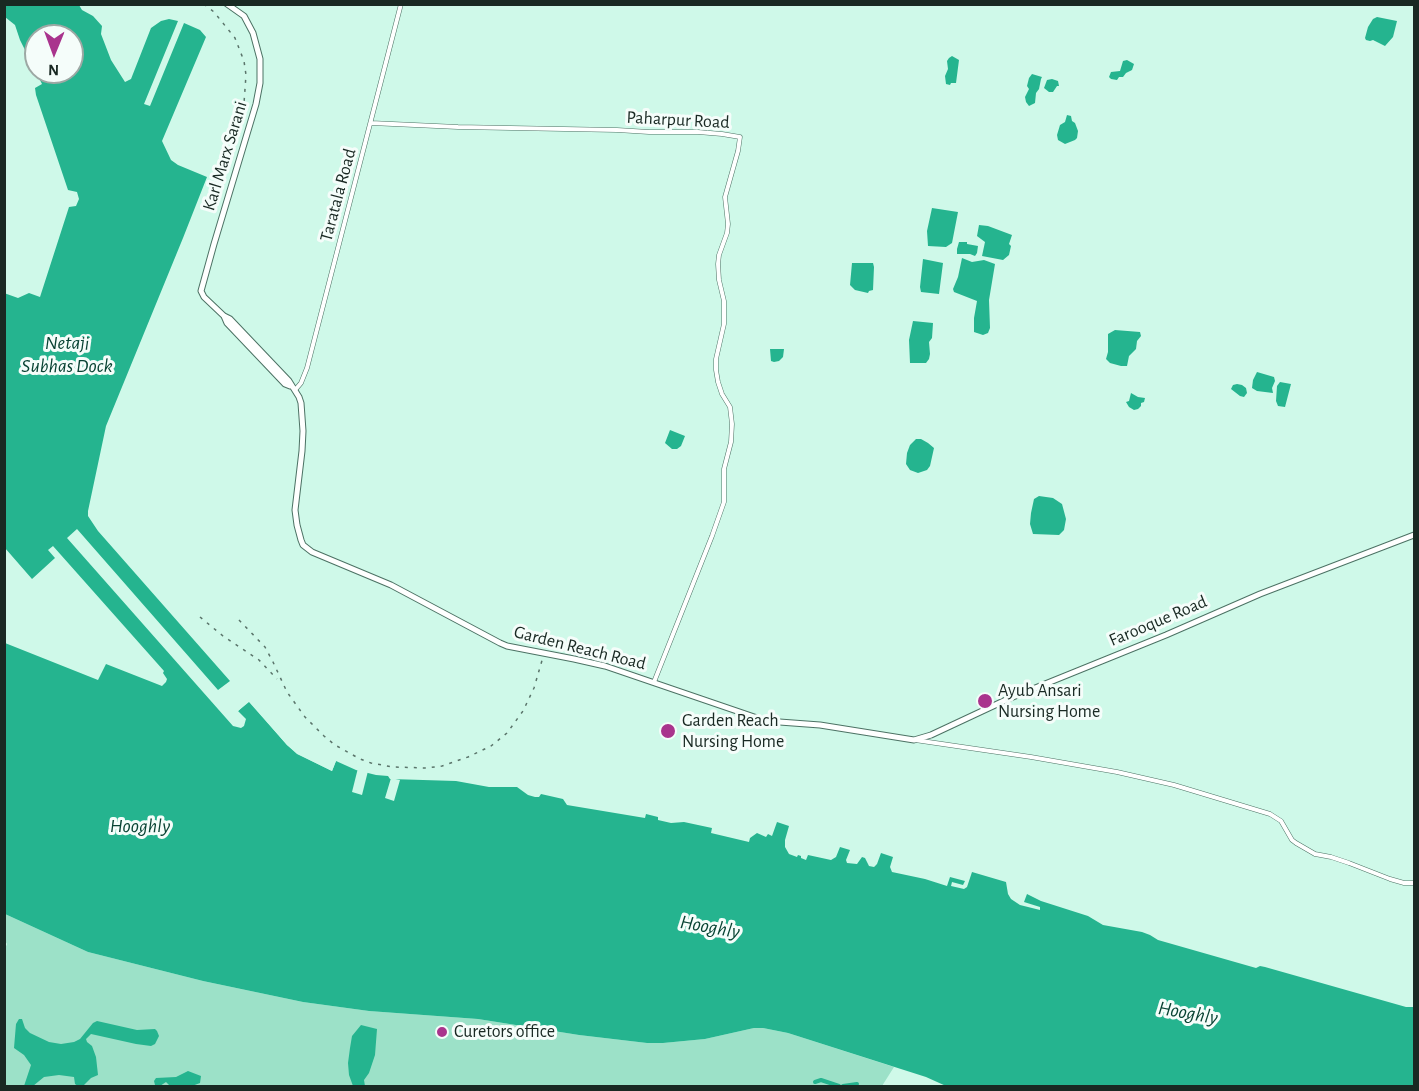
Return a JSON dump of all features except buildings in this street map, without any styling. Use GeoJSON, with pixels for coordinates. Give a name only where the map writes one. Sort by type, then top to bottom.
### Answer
{"type":"FeatureCollection","features":[{"type":"Feature","properties":{"kind":"main road","name":"Karl Marx Sarani"},"geometry":{"type":"LineString","coordinates":[[229,5],[244,16],[253,33],[258,50],[261,76],[256,104],[201,291],[204,297],[230,319],[293,388]]}},
{"type":"Feature","properties":{"kind":"main road","name":"Garden Reach Road"},"geometry":{"type":"LineString","coordinates":[[293,388],[301,403],[303,431],[296,516],[301,540],[307,549],[391,585],[507,646],[605,666],[766,721],[812,724],[914,740]]}},
{"type":"Feature","properties":{"kind":"main road","name":"Farooque Road"},"geometry":{"type":"LineString","coordinates":[[914,740],[931,735],[1008,699],[1260,594],[1414,535]]}},
{"type":"Feature","properties":{"kind":"street","name":"Taratala Road"},"geometry":{"type":"LineString","coordinates":[[293,388],[301,383],[307,368],[401,4]]}},
{"type":"Feature","properties":{"kind":"street","name":"Paharpur Road"},"geometry":{"type":"LineString","coordinates":[[370,123],[698,132],[740,137],[725,197],[728,224],[718,264],[724,318],[715,364],[722,394],[730,407],[732,424],[731,442],[724,469],[724,502],[654,682]]}},
{"type":"Feature","properties":{"kind":"street"},"geometry":{"type":"LineString","coordinates":[[914,740],[1031,757],[1133,775],[1174,785],[1270,814],[1281,821],[1292,840],[1315,854],[1349,863],[1390,879],[1414,883]]}},
{"type":"Feature","properties":{"kind":"shaded area"},"geometry":{"type":"Polygon","coordinates":[[[5,914],[88,952],[203,981],[303,1002],[369,1011],[478,1019],[647,1043],[705,1039],[763,1028],[788,1033],[894,1067],[882,1086],[5,1086],[4,951],[7,944],[5,914]]]}},
{"type":"Feature","properties":{"kind":"water","name":"Hooghly"},"geometry":{"type":"Polygon","coordinates":[[[5,5],[79,5],[102,26],[101,34],[111,60],[125,82],[131,79],[151,28],[161,21],[169,19],[178,21],[144,104],[150,106],[184,23],[200,30],[206,37],[162,141],[171,160],[207,177],[106,426],[88,516],[98,531],[230,681],[218,690],[77,529],[67,538],[233,726],[241,728],[244,726],[246,719],[238,711],[249,701],[297,754],[332,771],[336,761],[356,770],[388,776],[390,779],[456,781],[489,787],[517,787],[535,797],[541,794],[563,799],[567,805],[645,818],[646,814],[671,823],[684,822],[712,828],[711,833],[749,842],[750,838],[757,833],[766,837],[768,834],[772,836],[777,822],[789,826],[785,847],[789,854],[801,856],[806,860],[808,855],[831,860],[836,857],[840,847],[850,850],[847,863],[857,864],[862,857],[869,866],[874,867],[881,853],[893,857],[890,867],[892,872],[947,886],[950,877],[965,881],[963,885],[952,882],[951,886],[964,889],[967,887],[972,872],[1006,882],[1011,899],[1020,905],[1040,910],[1040,907],[1024,902],[1027,894],[1041,901],[1088,916],[1103,925],[1142,932],[1158,940],[1256,968],[1265,967],[1406,1007],[1414,1007],[1414,1086],[946,1086],[926,1077],[788,1033],[763,1028],[705,1039],[647,1043],[478,1019],[369,1011],[303,1002],[203,981],[88,952],[5,914],[5,643],[98,680],[106,664],[162,686],[167,679],[164,671],[53,546],[48,550],[55,558],[32,579],[5,548],[4,293],[18,298],[29,293],[40,297],[69,207],[76,206],[79,199],[77,192],[68,190],[35,88],[42,84],[84,84],[84,24],[24,24],[24,48],[15,25],[5,17],[5,5]]]}},
{"type":"Feature","properties":{"kind":"water"},"geometry":{"type":"Polygon","coordinates":[[[1377,17],[1397,21],[1393,37],[1385,46],[1365,38],[1368,27],[1377,17]]]}},
{"type":"Feature","properties":{"kind":"water"},"geometry":{"type":"Polygon","coordinates":[[[952,56],[959,60],[956,83],[950,85],[946,84],[945,76],[948,69],[947,61],[952,56]]]}},
{"type":"Feature","properties":{"kind":"water"},"geometry":{"type":"Polygon","coordinates":[[[1127,60],[1134,64],[1132,70],[1117,80],[1111,79],[1109,77],[1111,72],[1120,71],[1123,61],[1127,60]]]}},
{"type":"Feature","properties":{"kind":"water"},"geometry":{"type":"Polygon","coordinates":[[[1032,74],[1042,77],[1035,103],[1029,106],[1025,97],[1032,74]]]}},
{"type":"Feature","properties":{"kind":"water"},"geometry":{"type":"Polygon","coordinates":[[[1047,80],[1058,81],[1059,86],[1053,92],[1049,92],[1044,88],[1047,80]]]}},
{"type":"Feature","properties":{"kind":"water"},"geometry":{"type":"Polygon","coordinates":[[[1067,115],[1071,116],[1078,131],[1075,140],[1065,144],[1058,140],[1057,135],[1067,115]]]}},
{"type":"Feature","properties":{"kind":"water"},"geometry":{"type":"Polygon","coordinates":[[[932,208],[958,212],[952,243],[946,247],[928,246],[927,231],[932,208]]]}},
{"type":"Feature","properties":{"kind":"water"},"geometry":{"type":"Polygon","coordinates":[[[979,225],[1012,235],[1009,255],[1003,260],[982,256],[985,242],[977,236],[979,225]]]}},
{"type":"Feature","properties":{"kind":"water"},"geometry":{"type":"Polygon","coordinates":[[[959,242],[978,246],[975,256],[957,254],[959,242]]]}},
{"type":"Feature","properties":{"kind":"water"},"geometry":{"type":"Polygon","coordinates":[[[962,258],[972,262],[984,260],[995,264],[989,300],[990,328],[988,333],[983,335],[974,332],[977,301],[954,292],[953,289],[962,258]]]}},
{"type":"Feature","properties":{"kind":"water"},"geometry":{"type":"Polygon","coordinates":[[[923,259],[943,263],[939,294],[921,292],[923,259]]]}},
{"type":"Feature","properties":{"kind":"water"},"geometry":{"type":"Polygon","coordinates":[[[852,263],[873,263],[873,290],[868,293],[855,290],[850,285],[852,263]]]}},
{"type":"Feature","properties":{"kind":"water"},"geometry":{"type":"Polygon","coordinates":[[[913,321],[933,323],[932,338],[929,342],[930,354],[926,363],[910,363],[909,340],[913,321]]]}},
{"type":"Feature","properties":{"kind":"water"},"geometry":{"type":"Polygon","coordinates":[[[1115,330],[1140,332],[1141,336],[1137,341],[1136,349],[1129,356],[1127,366],[1110,363],[1106,359],[1108,334],[1115,330]]]}},
{"type":"Feature","properties":{"kind":"water"},"geometry":{"type":"Polygon","coordinates":[[[770,349],[784,349],[783,357],[779,361],[771,361],[770,349]]]}},
{"type":"Feature","properties":{"kind":"water"},"geometry":{"type":"Polygon","coordinates":[[[1257,372],[1274,377],[1273,393],[1252,388],[1257,372]]]}},
{"type":"Feature","properties":{"kind":"water"},"geometry":{"type":"Polygon","coordinates":[[[1280,382],[1291,384],[1285,407],[1278,406],[1276,401],[1277,386],[1280,382]]]}},
{"type":"Feature","properties":{"kind":"water"},"geometry":{"type":"Polygon","coordinates":[[[1237,384],[1246,388],[1247,393],[1244,397],[1231,389],[1237,384]]]}},
{"type":"Feature","properties":{"kind":"water"},"geometry":{"type":"Polygon","coordinates":[[[1131,393],[1145,398],[1138,409],[1134,410],[1126,402],[1129,401],[1131,393]]]}},
{"type":"Feature","properties":{"kind":"water"},"geometry":{"type":"Polygon","coordinates":[[[670,430],[685,436],[681,446],[677,449],[672,449],[665,443],[670,430]]]}},
{"type":"Feature","properties":{"kind":"water"},"geometry":{"type":"Polygon","coordinates":[[[916,439],[921,439],[934,448],[930,466],[927,470],[918,473],[910,470],[906,464],[910,445],[916,439]]]}},
{"type":"Feature","properties":{"kind":"water"},"geometry":{"type":"Polygon","coordinates":[[[1039,496],[1053,498],[1062,504],[1066,519],[1064,530],[1059,535],[1033,534],[1030,524],[1031,513],[1034,499],[1039,496]]]}},
{"type":"Feature","properties":{"kind":"water"},"geometry":{"type":"Polygon","coordinates":[[[19,1019],[22,1019],[25,1028],[30,1033],[49,1042],[61,1044],[80,1039],[97,1021],[137,1030],[155,1029],[159,1036],[155,1044],[151,1046],[91,1034],[86,1039],[92,1046],[96,1057],[98,1075],[83,1086],[75,1084],[74,1077],[59,1075],[44,1077],[33,1086],[24,1086],[31,1065],[24,1055],[14,1048],[16,1024],[19,1019]]]}},
{"type":"Feature","properties":{"kind":"water"},"geometry":{"type":"Polygon","coordinates":[[[361,1025],[377,1029],[375,1055],[364,1080],[365,1086],[353,1086],[348,1063],[352,1036],[361,1025]]]}},
{"type":"Feature","properties":{"kind":"water"},"geometry":{"type":"Polygon","coordinates":[[[188,1071],[201,1076],[200,1083],[192,1086],[170,1086],[166,1082],[160,1086],[155,1085],[156,1078],[176,1077],[188,1071]]]}},
{"type":"Feature","properties":{"kind":"pier"},"geometry":{"type":"Polygon","coordinates":[[[247,699],[251,699],[299,752],[330,767],[333,760],[336,761],[332,771],[298,754],[287,745],[249,702],[238,711],[236,709],[247,699]]]}},
{"type":"Feature","properties":{"kind":"pier"},"geometry":{"type":"Polygon","coordinates":[[[358,768],[368,771],[362,795],[352,792],[358,768]]]}},
{"type":"Feature","properties":{"kind":"pier"},"geometry":{"type":"Polygon","coordinates":[[[391,778],[400,780],[394,801],[385,798],[391,778]]]}},
{"type":"Feature","properties":{"kind":"waterway"},"geometry":{"type":"LineString","coordinates":[[815,1082],[821,1080],[839,1086]]}},
{"type":"Feature","properties":{"kind":"waterway"},"geometry":{"type":"LineString","coordinates":[[843,1086],[857,1084]]}},
{"type":"Feature","properties":{"kind":"railway"},"geometry":{"type":"LineString","coordinates":[[204,4],[214,12],[235,38],[244,61],[246,75],[244,103],[223,179]]}},
{"type":"Feature","properties":{"kind":"railway"},"geometry":{"type":"LineString","coordinates":[[200,617],[223,636],[259,660],[277,679]]}},
{"type":"Feature","properties":{"kind":"railway"},"geometry":{"type":"LineString","coordinates":[[239,620],[265,647],[287,692],[305,717],[324,736],[360,759],[393,767],[442,766],[491,746],[507,733],[523,711],[534,688],[543,657]]}},
{"type":"Feature","properties":{"kind":"place","name":"Ayub Ansari Nursing Home"},"geometry":{"type":"Point","coordinates":[985,701]}},
{"type":"Feature","properties":{"kind":"place","name":"Garden Reach Nursing Home"},"geometry":{"type":"Point","coordinates":[668,731]}},
{"type":"Feature","properties":{"kind":"place","name":"Curetors office"},"geometry":{"type":"Point","coordinates":[442,1032]}},
{"type":"Feature","properties":{"kind":"water label","name":"Netaji Subhas Dock"},"geometry":{"type":"Point","coordinates":[67,354]}}]}
